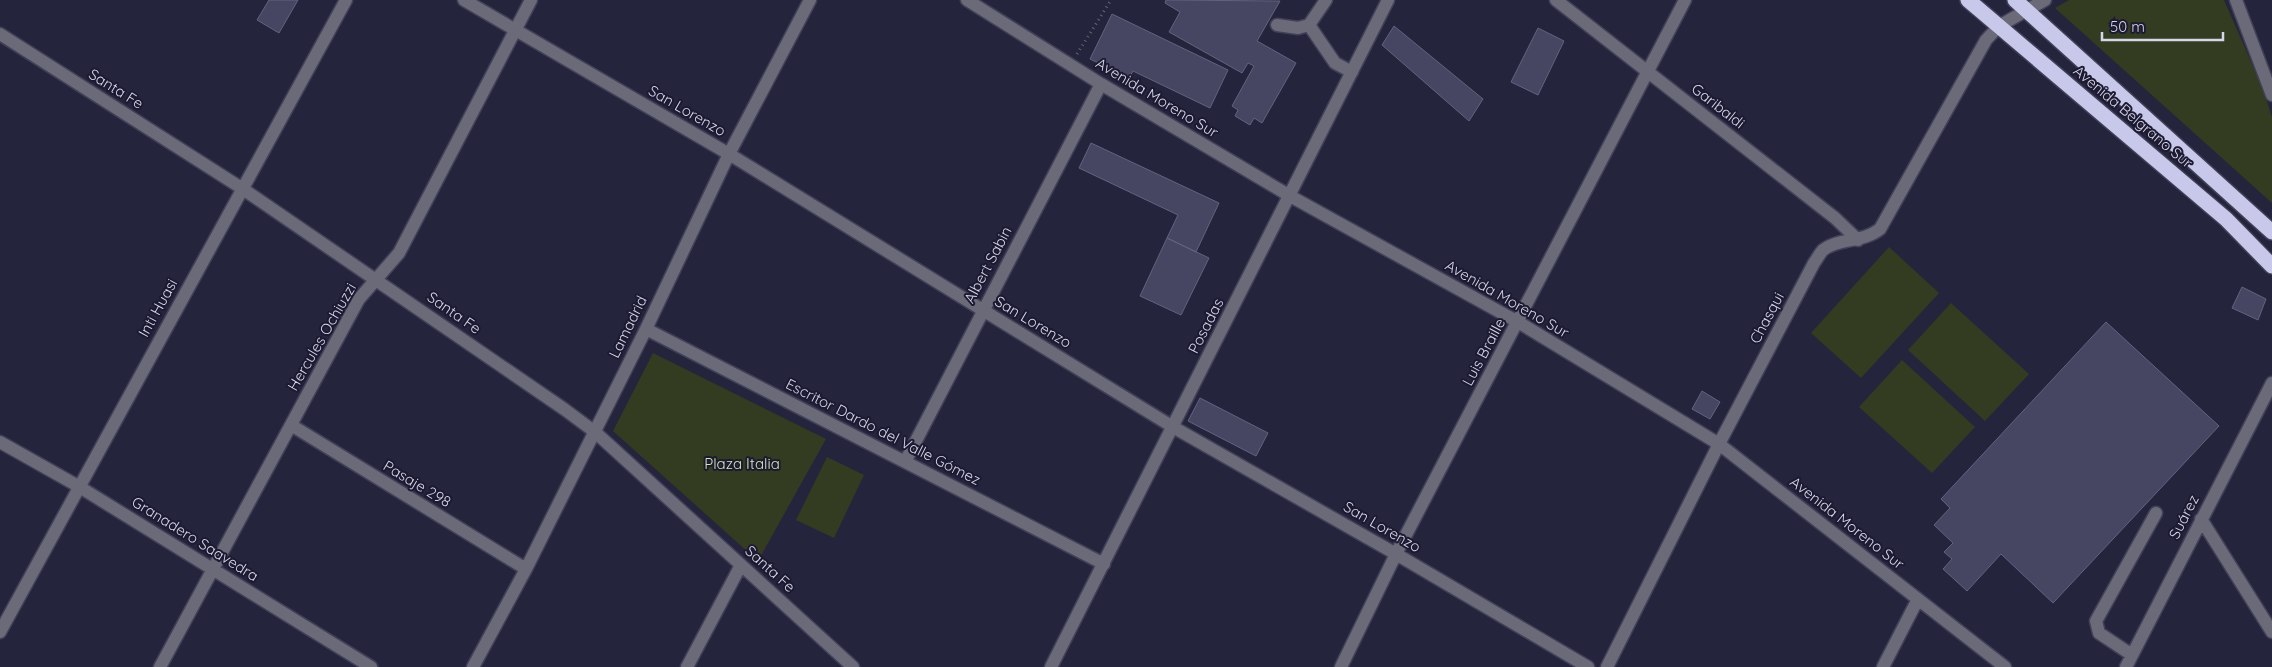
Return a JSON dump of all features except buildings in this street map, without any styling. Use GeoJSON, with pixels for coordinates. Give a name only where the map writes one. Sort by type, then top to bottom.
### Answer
{"type":"FeatureCollection","features":[{"type":"Feature","properties":{"kind":"highway","name":"Avenida Belgrano Sur"},"geometry":{"type":"LineString","coordinates":[[1968,0],[2226,219],[2272,266]]}},
{"type":"Feature","properties":{"kind":"highway","name":"Avenida Belgrano Sur"},"geometry":{"type":"LineString","coordinates":[[2015,0],[2272,232]]}},
{"type":"Feature","properties":{"kind":"street","name":"Inti Huasi"},"geometry":{"type":"LineString","coordinates":[[0,632],[78,486],[346,0]]}},
{"type":"Feature","properties":{"kind":"street","name":"San Lorenzo"},"geometry":{"type":"LineString","coordinates":[[464,0],[729,154],[1173,427],[1396,554],[1588,667]]}},
{"type":"Feature","properties":{"kind":"street","name":"Hercules Ochiuzzi"},"geometry":{"type":"LineString","coordinates":[[160,667],[359,299],[399,253],[531,0]]}},
{"type":"Feature","properties":{"kind":"street","name":"Lamadrid"},"geometry":{"type":"LineString","coordinates":[[473,667],[526,569],[646,330],[729,154],[810,0]]}},
{"type":"Feature","properties":{"kind":"street","name":"Avenida Moreno Sur"},"geometry":{"type":"LineString","coordinates":[[967,0],[1071,66],[1290,196],[1518,322],[1719,444],[2005,667]]}},
{"type":"Feature","properties":{"kind":"street"},"geometry":{"type":"LineString","coordinates":[[1277,24],[1298,28],[1309,25],[1326,0]]}},
{"type":"Feature","properties":{"kind":"street","name":"Posadas"},"geometry":{"type":"LineString","coordinates":[[1051,667],[1388,0]]}},
{"type":"Feature","properties":{"kind":"street","name":"Garibaldi"},"geometry":{"type":"LineString","coordinates":[[1556,0],[1835,218],[1858,240]]}},
{"type":"Feature","properties":{"kind":"street","name":"Luis Braille"},"geometry":{"type":"LineString","coordinates":[[1341,667],[1396,554],[1685,0]]}},
{"type":"Feature","properties":{"kind":"street"},"geometry":{"type":"LineString","coordinates":[[1999,26],[2046,0]]}},
{"type":"Feature","properties":{"kind":"street"},"geometry":{"type":"LineString","coordinates":[[2236,0],[2267,63],[2272,95]]}},
{"type":"Feature","properties":{"kind":"street"},"geometry":{"type":"LineString","coordinates":[[1309,25],[1335,63],[1352,72]]}},
{"type":"Feature","properties":{"kind":"street","name":"Chasqui"},"geometry":{"type":"LineString","coordinates":[[1607,667],[1719,444],[1814,263],[1823,250],[1834,244],[1858,240],[1870,236],[1880,229],[1986,40],[1999,26]]}},
{"type":"Feature","properties":{"kind":"street","name":"Santa Fe"},"geometry":{"type":"LineString","coordinates":[[0,34],[243,189],[595,432],[853,667]]}},
{"type":"Feature","properties":{"kind":"street","name":"Albert Sabin"},"geometry":{"type":"LineString","coordinates":[[905,462],[982,310],[1101,84]]}},
{"type":"Feature","properties":{"kind":"street","name":"Escritor Dardo del Valle Gómez"},"geometry":{"type":"LineString","coordinates":[[646,330],[1104,564]]}},
{"type":"Feature","properties":{"kind":"street","name":"Suárez"},"geometry":{"type":"LineString","coordinates":[[2126,667],[2272,383]]}},
{"type":"Feature","properties":{"kind":"street","name":"Pasaje 298"},"geometry":{"type":"LineString","coordinates":[[291,426],[526,569]]}},
{"type":"Feature","properties":{"kind":"street","name":"Granadero Saavedra"},"geometry":{"type":"LineString","coordinates":[[0,442],[78,486],[371,667]]}},
{"type":"Feature","properties":{"kind":"street"},"geometry":{"type":"LineString","coordinates":[[2132,655],[2099,633],[2096,621],[2156,513]]}},
{"type":"Feature","properties":{"kind":"street"},"geometry":{"type":"LineString","coordinates":[[2202,519],[2272,632]]}},
{"type":"Feature","properties":{"kind":"street"},"geometry":{"type":"LineString","coordinates":[[687,667],[742,565]]}},
{"type":"Feature","properties":{"kind":"street"},"geometry":{"type":"LineString","coordinates":[[1883,667],[1918,598]]}},
{"type":"Feature","properties":{"kind":"path"},"geometry":{"type":"LineString","coordinates":[[1071,66],[1083,43],[1111,0]]}},
{"type":"Feature","properties":{"kind":"green space"},"geometry":{"type":"Polygon","coordinates":[[[2069,0],[2224,0],[2263,89],[2272,117],[2272,203],[2055,8],[2069,0]]]}},
{"type":"Feature","properties":{"kind":"green space"},"geometry":{"type":"Polygon","coordinates":[[[1889,247],[1939,293],[1861,378],[1811,333],[1889,247]]]}},
{"type":"Feature","properties":{"kind":"green space"},"geometry":{"type":"Polygon","coordinates":[[[1951,303],[2029,374],[1985,421],[1908,350],[1951,303]]]}},
{"type":"Feature","properties":{"kind":"green space","name":"Plaza Italia"},"geometry":{"type":"Polygon","coordinates":[[[653,353],[826,439],[758,561],[613,431],[653,353]]]}},
{"type":"Feature","properties":{"kind":"green space"},"geometry":{"type":"Polygon","coordinates":[[[1902,360],[1975,427],[1932,473],[1859,407],[1902,360]]]}},
{"type":"Feature","properties":{"kind":"green space"},"geometry":{"type":"Polygon","coordinates":[[[827,457],[864,475],[834,538],[796,520],[827,457]]]}}]}
